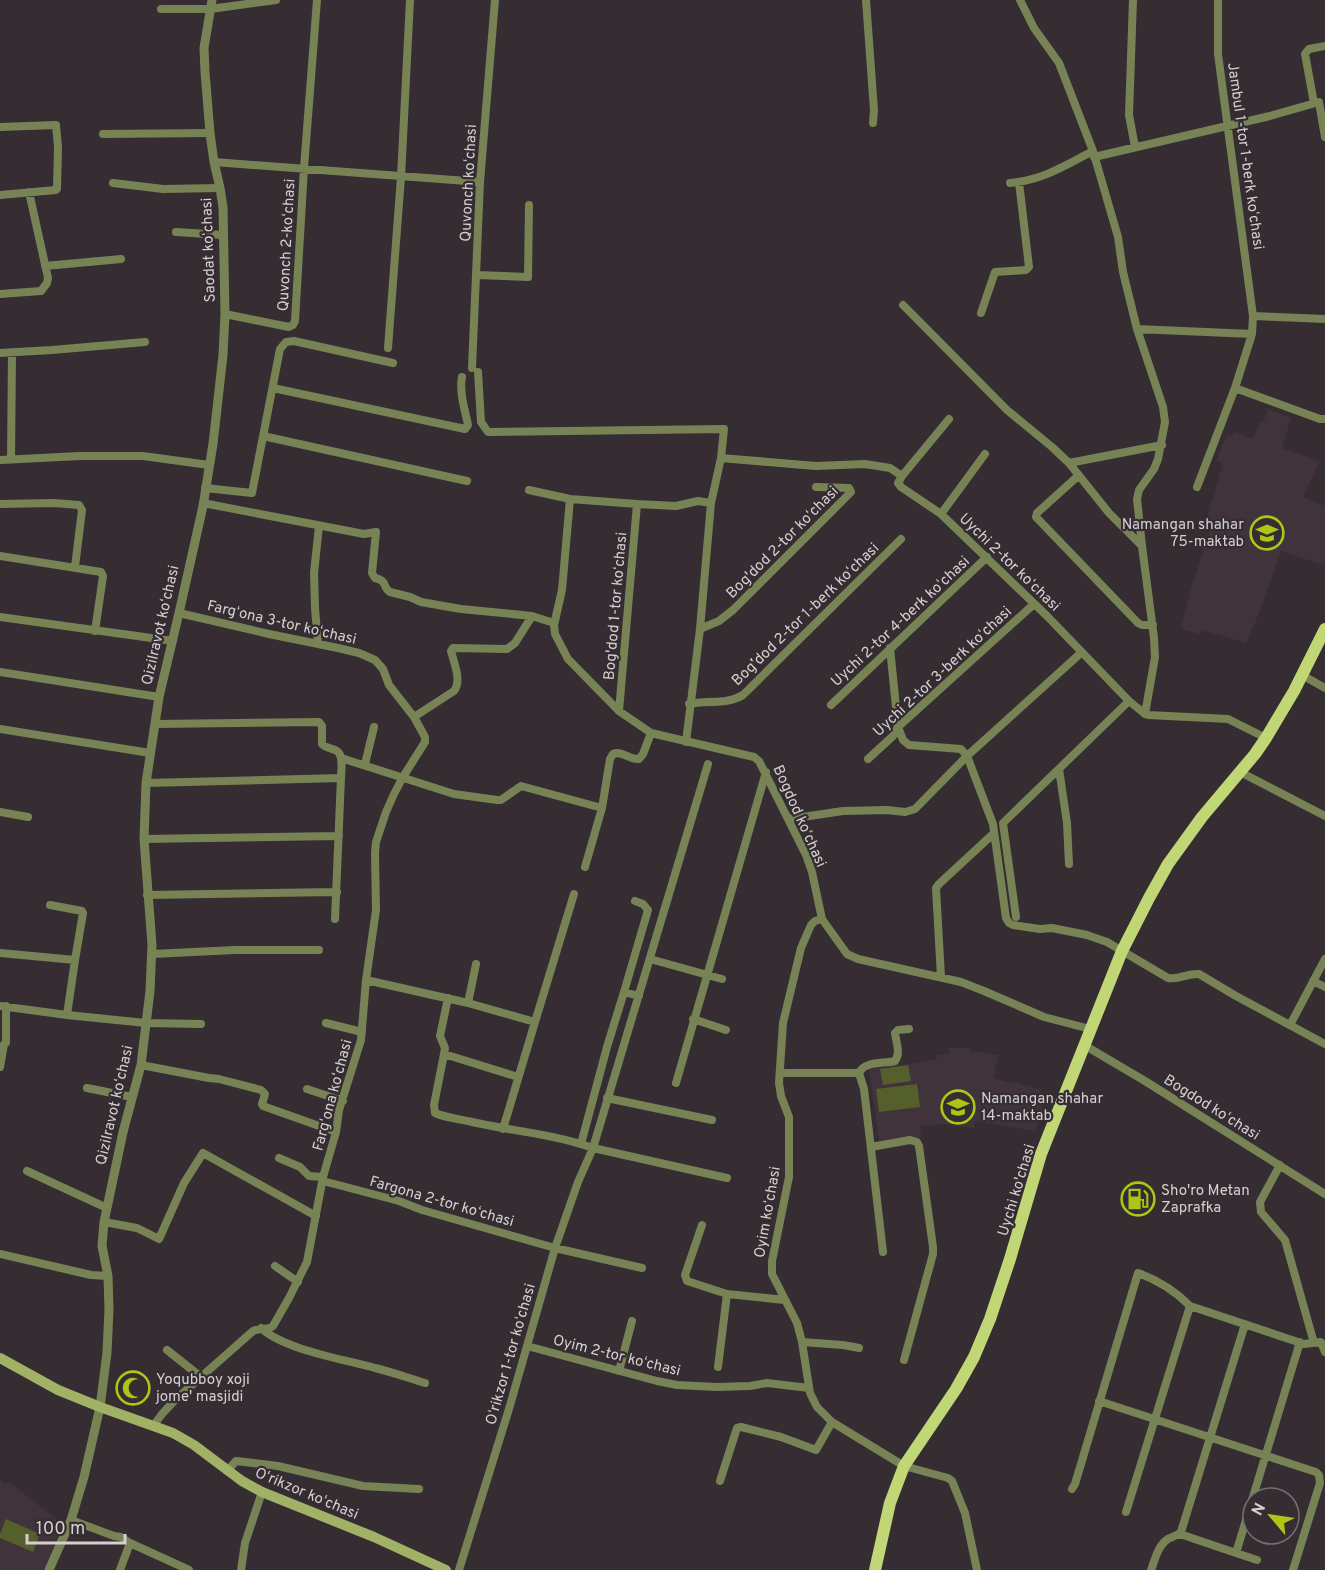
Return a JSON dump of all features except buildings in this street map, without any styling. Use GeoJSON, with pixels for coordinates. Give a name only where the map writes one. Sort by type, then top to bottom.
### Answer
{"type":"FeatureCollection","features":[{"type":"Feature","properties":{"kind":"main road","name":"Uychi ko'chasi"},"geometry":{"type":"LineString","coordinates":[[875,1570],[890,1503],[904,1466],[956,1389],[974,1357],[990,1319],[1041,1154],[1122,951],[1168,864],[1202,817],[1266,738],[1325,630]]}},
{"type":"Feature","properties":{"kind":"main road","name":"Oʻrikzor koʻchasi"},"geometry":{"type":"LineString","coordinates":[[0,1358],[58,1390],[173,1432],[227,1471],[262,1492],[374,1537],[446,1570]]}},
{"type":"Feature","properties":{"kind":"street"},"geometry":{"type":"LineString","coordinates":[[161,9],[276,0]]}},
{"type":"Feature","properties":{"kind":"street","name":"Quvonch 2-koʻchasi"},"geometry":{"type":"LineString","coordinates":[[225,314],[289,327],[294,323],[317,0]]}},
{"type":"Feature","properties":{"kind":"street"},"geometry":{"type":"LineString","coordinates":[[388,348],[401,177],[410,0]]}},
{"type":"Feature","properties":{"kind":"street","name":"Quvonch koʻchasi"},"geometry":{"type":"LineString","coordinates":[[495,0],[480,182],[475,370],[481,422],[488,432],[724,429],[721,458]]}},
{"type":"Feature","properties":{"kind":"street"},"geometry":{"type":"LineString","coordinates":[[866,0],[873,123]]}},
{"type":"Feature","properties":{"kind":"street"},"geometry":{"type":"LineString","coordinates":[[1020,0],[1034,28],[1059,63],[1094,154],[1118,237],[1123,272],[1137,329],[1166,422],[1156,464],[1143,483],[1137,499],[1155,657],[1145,714],[1228,719],[1266,738]]}},
{"type":"Feature","properties":{"kind":"street"},"geometry":{"type":"LineString","coordinates":[[1133,0],[1129,115],[1135,147]]}},
{"type":"Feature","properties":{"kind":"street","name":"Jambul 1-tor 1-berk koʻchasi"},"geometry":{"type":"LineString","coordinates":[[1218,0],[1218,54],[1253,316],[1252,334]]}},
{"type":"Feature","properties":{"kind":"street","name":"Saodat koʻchasi"},"geometry":{"type":"LineString","coordinates":[[209,465],[223,355],[225,314],[223,207],[210,134],[205,72],[204,48],[211,5]]}},
{"type":"Feature","properties":{"kind":"street"},"geometry":{"type":"LineString","coordinates":[[1314,104],[1305,54],[1309,49],[1325,46]]}},
{"type":"Feature","properties":{"kind":"street"},"geometry":{"type":"LineString","coordinates":[[1010,183],[1047,176],[1094,154],[1135,147],[1320,102],[1325,137]]}},
{"type":"Feature","properties":{"kind":"street"},"geometry":{"type":"LineString","coordinates":[[0,127],[54,125],[57,127],[57,189],[0,195]]}},
{"type":"Feature","properties":{"kind":"street"},"geometry":{"type":"LineString","coordinates":[[103,134],[210,134]]}},
{"type":"Feature","properties":{"kind":"street","name":"Quvonch 2-koʻchasi"},"geometry":{"type":"LineString","coordinates":[[214,162],[480,182]]}},
{"type":"Feature","properties":{"kind":"street"},"geometry":{"type":"LineString","coordinates":[[981,313],[995,272],[1026,270],[1029,267],[1019,182]]}},
{"type":"Feature","properties":{"kind":"street"},"geometry":{"type":"LineString","coordinates":[[113,183],[163,189],[220,188]]}},
{"type":"Feature","properties":{"kind":"street"},"geometry":{"type":"LineString","coordinates":[[0,294],[41,291],[47,283],[48,278],[29,192]]}},
{"type":"Feature","properties":{"kind":"street"},"geometry":{"type":"LineString","coordinates":[[477,275],[528,277],[529,205]]}},
{"type":"Feature","properties":{"kind":"street"},"geometry":{"type":"LineString","coordinates":[[176,232],[222,235]]}},
{"type":"Feature","properties":{"kind":"street"},"geometry":{"type":"LineString","coordinates":[[45,266],[122,259]]}},
{"type":"Feature","properties":{"kind":"street"},"geometry":{"type":"LineString","coordinates":[[903,305],[1007,410],[1069,463],[1109,513],[1142,546]]}},
{"type":"Feature","properties":{"kind":"street"},"geometry":{"type":"LineString","coordinates":[[1253,316],[1325,319]]}},
{"type":"Feature","properties":{"kind":"street"},"geometry":{"type":"LineString","coordinates":[[1137,329],[1252,334],[1235,388],[1197,487]]}},
{"type":"Feature","properties":{"kind":"street"},"geometry":{"type":"LineString","coordinates":[[205,488],[252,493],[280,349],[283,344],[289,341],[393,363]]}},
{"type":"Feature","properties":{"kind":"street"},"geometry":{"type":"LineString","coordinates":[[0,353],[146,342]]}},
{"type":"Feature","properties":{"kind":"street"},"geometry":{"type":"LineString","coordinates":[[11,459],[12,353]]}},
{"type":"Feature","properties":{"kind":"street"},"geometry":{"type":"LineString","coordinates":[[273,388],[465,429],[468,425],[462,377]]}},
{"type":"Feature","properties":{"kind":"street"},"geometry":{"type":"LineString","coordinates":[[1235,388],[1320,419],[1325,418]]}},
{"type":"Feature","properties":{"kind":"street"},"geometry":{"type":"LineString","coordinates":[[721,458],[816,466],[865,465],[890,468],[902,476],[949,419]]}},
{"type":"Feature","properties":{"kind":"street"},"geometry":{"type":"LineString","coordinates":[[263,436],[467,481]]}},
{"type":"Feature","properties":{"kind":"street"},"geometry":{"type":"LineString","coordinates":[[1069,463],[1162,445]]}},
{"type":"Feature","properties":{"kind":"street"},"geometry":{"type":"LineString","coordinates":[[941,514],[985,454]]}},
{"type":"Feature","properties":{"kind":"street"},"geometry":{"type":"LineString","coordinates":[[0,460],[143,456],[209,465]]}},
{"type":"Feature","properties":{"kind":"street","name":"Bog'dod 2-tor koʻchasi"},"geometry":{"type":"LineString","coordinates":[[686,742],[700,629],[711,503],[721,458]]}},
{"type":"Feature","properties":{"kind":"street","name":"Qizilravot koʻchasi"},"geometry":{"type":"LineString","coordinates":[[49,1570],[71,1520],[84,1477],[100,1407],[107,1353],[109,1309],[108,1276],[102,1246],[104,1222],[123,1132],[141,1065],[150,991],[152,954],[144,839],[146,783],[159,697],[203,503],[209,465]]}},
{"type":"Feature","properties":{"kind":"street","name":"Uychi 2-tor koʻchasi"},"geometry":{"type":"LineString","coordinates":[[902,476],[898,483],[901,487],[941,514],[1034,603],[1129,701],[1145,714]]}},
{"type":"Feature","properties":{"kind":"street"},"geometry":{"type":"LineString","coordinates":[[1078,476],[1037,513],[1037,519],[1138,623],[1153,625]]}},
{"type":"Feature","properties":{"kind":"street","name":"Bog'dod 2-tor koʻchasi"},"geometry":{"type":"LineString","coordinates":[[700,629],[719,621],[733,610],[852,492],[849,488],[816,487]]}},
{"type":"Feature","properties":{"kind":"street"},"geometry":{"type":"LineString","coordinates":[[529,490],[570,499],[637,504],[676,506],[698,501],[711,503]]}},
{"type":"Feature","properties":{"kind":"street"},"geometry":{"type":"LineString","coordinates":[[203,503],[364,534],[376,532],[372,573],[375,578],[385,583],[390,592],[422,602],[461,609],[532,616],[554,623],[562,590],[570,499]]}},
{"type":"Feature","properties":{"kind":"street"},"geometry":{"type":"LineString","coordinates":[[0,504],[54,502],[79,505],[82,510],[75,567]]}},
{"type":"Feature","properties":{"kind":"street","name":"Bog'dod 1-tor koʻchasi"},"geometry":{"type":"LineString","coordinates":[[620,711],[637,504]]}},
{"type":"Feature","properties":{"kind":"street"},"geometry":{"type":"LineString","coordinates":[[318,644],[314,573],[319,526]]}},
{"type":"Feature","properties":{"kind":"street","name":"Bogʼdod 2-tor 1-berk koʻchasi"},"geometry":{"type":"LineString","coordinates":[[690,704],[730,701],[743,695],[901,539]]}},
{"type":"Feature","properties":{"kind":"street"},"geometry":{"type":"LineString","coordinates":[[0,556],[99,570],[102,574],[95,631]]}},
{"type":"Feature","properties":{"kind":"street","name":"Uychi 2-tor 4-berk koʻchasi"},"geometry":{"type":"LineString","coordinates":[[831,705],[987,557]]}},
{"type":"Feature","properties":{"kind":"street","name":"Uychi 2-tor 3-berk koʻchasi"},"geometry":{"type":"LineString","coordinates":[[868,759],[893,736],[898,728],[1034,603]]}},
{"type":"Feature","properties":{"kind":"street","name":"Fargʻona 3-tor koʻchasi"},"geometry":{"type":"LineString","coordinates":[[179,613],[359,653],[377,661],[389,685],[414,717]]}},
{"type":"Feature","properties":{"kind":"street"},"geometry":{"type":"LineString","coordinates":[[414,717],[457,688],[453,648],[510,648],[532,616]]}},
{"type":"Feature","properties":{"kind":"street"},"geometry":{"type":"LineString","coordinates":[[0,617],[173,641]]}},
{"type":"Feature","properties":{"kind":"street","name":"Bogdod koʻchasi"},"geometry":{"type":"LineString","coordinates":[[554,623],[555,634],[568,659],[620,711],[651,733],[754,757],[762,764],[812,872],[822,919],[839,945],[851,957],[941,977],[984,991],[1044,1017],[1090,1029]]}},
{"type":"Feature","properties":{"kind":"street"},"geometry":{"type":"LineString","coordinates":[[890,648],[898,728],[903,740],[909,745],[961,749],[967,756],[993,824],[1006,918],[1009,923],[1087,935],[1107,942],[1168,978],[1175,979],[1192,974],[1202,975],[1325,1044]]}},
{"type":"Feature","properties":{"kind":"street"},"geometry":{"type":"LineString","coordinates":[[789,819],[843,811],[911,811],[915,809],[967,756],[1082,652]]}},
{"type":"Feature","properties":{"kind":"street"},"geometry":{"type":"LineString","coordinates":[[0,672],[159,697]]}},
{"type":"Feature","properties":{"kind":"street"},"geometry":{"type":"LineString","coordinates":[[1302,675],[1325,688]]}},
{"type":"Feature","properties":{"kind":"street"},"geometry":{"type":"LineString","coordinates":[[1016,917],[1003,823],[1129,701]]}},
{"type":"Feature","properties":{"kind":"street","name":"Fargʻona koʻchasi"},"geometry":{"type":"LineString","coordinates":[[154,1425],[175,1400],[253,1331],[273,1326],[298,1282],[309,1253],[323,1179],[336,1132],[336,1121],[362,1032],[366,980],[376,910],[375,848],[386,812],[403,777],[425,742],[425,736],[414,717]]}},
{"type":"Feature","properties":{"kind":"street"},"geometry":{"type":"LineString","coordinates":[[155,724],[319,722],[322,726],[322,744],[337,751],[341,758],[335,919]]}},
{"type":"Feature","properties":{"kind":"street"},"geometry":{"type":"LineString","coordinates":[[365,764],[374,727]]}},
{"type":"Feature","properties":{"kind":"street"},"geometry":{"type":"LineString","coordinates":[[0,729],[150,753]]}},
{"type":"Feature","properties":{"kind":"street"},"geometry":{"type":"LineString","coordinates":[[585,867],[602,808],[612,756],[618,752],[633,759],[639,759],[651,733]]}},
{"type":"Feature","properties":{"kind":"street"},"geometry":{"type":"LineString","coordinates":[[341,758],[454,794],[501,800],[521,786],[602,808]]}},
{"type":"Feature","properties":{"kind":"street","name":"Oʻrikzor 1-tor koʻchasi"},"geometry":{"type":"LineString","coordinates":[[459,1570],[493,1466],[555,1248],[574,1191],[593,1148],[708,764]]}},
{"type":"Feature","properties":{"kind":"street"},"geometry":{"type":"LineString","coordinates":[[1059,769],[1067,823],[1069,864]]}},
{"type":"Feature","properties":{"kind":"street"},"geometry":{"type":"LineString","coordinates":[[676,1083],[766,772]]}},
{"type":"Feature","properties":{"kind":"street"},"geometry":{"type":"LineString","coordinates":[[1239,772],[1325,816]]}},
{"type":"Feature","properties":{"kind":"street"},"geometry":{"type":"LineString","coordinates":[[146,783],[341,778]]}},
{"type":"Feature","properties":{"kind":"street"},"geometry":{"type":"LineString","coordinates":[[0,812],[28,817]]}},
{"type":"Feature","properties":{"kind":"street"},"geometry":{"type":"LineString","coordinates":[[941,977],[936,890],[939,884],[993,834]]}},
{"type":"Feature","properties":{"kind":"street"},"geometry":{"type":"LineString","coordinates":[[144,839],[339,836]]}},
{"type":"Feature","properties":{"kind":"street"},"geometry":{"type":"LineString","coordinates":[[147,895],[337,892]]}},
{"type":"Feature","properties":{"kind":"street"},"geometry":{"type":"LineString","coordinates":[[503,1129],[574,894]]}},
{"type":"Feature","properties":{"kind":"street"},"geometry":{"type":"LineString","coordinates":[[581,1144],[648,910],[643,904],[635,901]]}},
{"type":"Feature","properties":{"kind":"street"},"geometry":{"type":"LineString","coordinates":[[50,905],[82,911],[67,1015]]}},
{"type":"Feature","properties":{"kind":"street","name":"Oyim koʻchasi"},"geometry":{"type":"LineString","coordinates":[[822,919],[811,925],[801,948],[783,1023],[780,1073],[781,1096],[789,1117],[789,1177],[771,1269],[794,1316],[802,1342],[809,1388],[814,1403],[832,1422],[904,1466],[948,1478],[954,1483],[965,1514],[977,1570]]}},
{"type":"Feature","properties":{"kind":"street"},"geometry":{"type":"LineString","coordinates":[[152,954],[236,950],[319,950]]}},
{"type":"Feature","properties":{"kind":"street"},"geometry":{"type":"LineString","coordinates":[[0,953],[75,960]]}},
{"type":"Feature","properties":{"kind":"street"},"geometry":{"type":"LineString","coordinates":[[650,959],[722,979]]}},
{"type":"Feature","properties":{"kind":"street"},"geometry":{"type":"LineString","coordinates":[[1290,1025],[1325,959]]}},
{"type":"Feature","properties":{"kind":"street"},"geometry":{"type":"LineString","coordinates":[[468,1002],[476,964]]}},
{"type":"Feature","properties":{"kind":"street"},"geometry":{"type":"LineString","coordinates":[[366,980],[468,1002],[535,1022]]}},
{"type":"Feature","properties":{"kind":"street"},"geometry":{"type":"LineString","coordinates":[[1314,981],[1325,987]]}},
{"type":"Feature","properties":{"kind":"street"},"geometry":{"type":"LineString","coordinates":[[624,992],[639,996]]}},
{"type":"Feature","properties":{"kind":"street"},"geometry":{"type":"LineString","coordinates":[[448,998],[440,1036],[445,1048],[434,1105],[435,1113],[727,1178]]}},
{"type":"Feature","properties":{"kind":"street"},"geometry":{"type":"LineString","coordinates":[[0,1067],[6,1043],[3,1006],[146,1023],[201,1024]]}},
{"type":"Feature","properties":{"kind":"street"},"geometry":{"type":"LineString","coordinates":[[693,1019],[726,1030]]}},
{"type":"Feature","properties":{"kind":"street"},"geometry":{"type":"LineString","coordinates":[[327,1023],[362,1032]]}},
{"type":"Feature","properties":{"kind":"street"},"geometry":{"type":"LineString","coordinates":[[884,1251],[864,1089],[859,1073],[865,1065],[895,1061],[898,1053],[895,1032],[909,1029]]}},
{"type":"Feature","properties":{"kind":"street","name":"Bogdod koʻchasi"},"geometry":{"type":"LineString","coordinates":[[1084,1045],[1146,1081],[1325,1194]]}},
{"type":"Feature","properties":{"kind":"street"},"geometry":{"type":"LineString","coordinates":[[444,1054],[518,1077]]}},
{"type":"Feature","properties":{"kind":"street"},"geometry":{"type":"LineString","coordinates":[[141,1065],[219,1078],[261,1090],[265,1094],[262,1101],[263,1106],[336,1132]]}},
{"type":"Feature","properties":{"kind":"street"},"geometry":{"type":"LineString","coordinates":[[780,1073],[859,1073]]}},
{"type":"Feature","properties":{"kind":"street"},"geometry":{"type":"LineString","coordinates":[[87,1088],[132,1097]]}},
{"type":"Feature","properties":{"kind":"street"},"geometry":{"type":"LineString","coordinates":[[307,1089],[343,1101]]}},
{"type":"Feature","properties":{"kind":"street"},"geometry":{"type":"LineString","coordinates":[[607,1098],[712,1120]]}},
{"type":"Feature","properties":{"kind":"street"},"geometry":{"type":"LineString","coordinates":[[871,1147],[910,1140],[917,1142],[919,1146],[933,1254],[904,1360]]}},
{"type":"Feature","properties":{"kind":"street"},"geometry":{"type":"LineString","coordinates":[[104,1222],[136,1228],[159,1239],[187,1177],[203,1153],[316,1216]]}},
{"type":"Feature","properties":{"kind":"street","name":"Fargona 2-tor koʻchasi"},"geometry":{"type":"LineString","coordinates":[[279,1158],[300,1167],[309,1176],[555,1248],[642,1268]]}},
{"type":"Feature","properties":{"kind":"street"},"geometry":{"type":"LineString","coordinates":[[1280,1165],[1260,1202],[1260,1207],[1261,1212],[1285,1240],[1314,1343]]}},
{"type":"Feature","properties":{"kind":"street"},"geometry":{"type":"LineString","coordinates":[[27,1171],[107,1208]]}},
{"type":"Feature","properties":{"kind":"street"},"geometry":{"type":"LineString","coordinates":[[702,1225],[685,1279],[728,1294],[785,1300]]}},
{"type":"Feature","properties":{"kind":"street"},"geometry":{"type":"LineString","coordinates":[[0,1254],[91,1275],[108,1276]]}},
{"type":"Feature","properties":{"kind":"street"},"geometry":{"type":"LineString","coordinates":[[275,1266],[298,1282]]}},
{"type":"Feature","properties":{"kind":"street"},"geometry":{"type":"LineString","coordinates":[[1072,1488],[1138,1273],[1165,1285],[1190,1306],[1307,1344],[1321,1342],[1325,1352]]}},
{"type":"Feature","properties":{"kind":"street"},"geometry":{"type":"LineString","coordinates":[[718,1366],[728,1294]]}},
{"type":"Feature","properties":{"kind":"street"},"geometry":{"type":"LineString","coordinates":[[1126,1512],[1190,1306]]}},
{"type":"Feature","properties":{"kind":"street"},"geometry":{"type":"LineString","coordinates":[[619,1371],[632,1322]]}},
{"type":"Feature","properties":{"kind":"street"},"geometry":{"type":"LineString","coordinates":[[1180,1534],[1245,1324]]}},
{"type":"Feature","properties":{"kind":"street"},"geometry":{"type":"LineString","coordinates":[[261,1328],[272,1337],[312,1352],[378,1368],[425,1383]]}},
{"type":"Feature","properties":{"kind":"street"},"geometry":{"type":"LineString","coordinates":[[802,1342],[843,1344],[859,1348]]}},
{"type":"Feature","properties":{"kind":"street"},"geometry":{"type":"LineString","coordinates":[[1236,1553],[1300,1342]]}},
{"type":"Feature","properties":{"kind":"street","name":"Oyim 2-tor koʻchasi"},"geometry":{"type":"LineString","coordinates":[[527,1346],[677,1385],[750,1386],[767,1383],[809,1388]]}},
{"type":"Feature","properties":{"kind":"street"},"geometry":{"type":"LineString","coordinates":[[167,1350],[201,1377]]}},
{"type":"Feature","properties":{"kind":"street"},"geometry":{"type":"LineString","coordinates":[[1099,1401],[1316,1472],[1320,1483],[1293,1570]]}},
{"type":"Feature","properties":{"kind":"street"},"geometry":{"type":"LineString","coordinates":[[720,1481],[737,1428],[770,1433],[816,1450],[832,1422]]}},
{"type":"Feature","properties":{"kind":"street"},"geometry":{"type":"LineString","coordinates":[[227,1471],[236,1461],[278,1466],[363,1486],[419,1489]]}},
{"type":"Feature","properties":{"kind":"street"},"geometry":{"type":"LineString","coordinates":[[241,1570],[245,1543],[262,1492]]}},
{"type":"Feature","properties":{"kind":"street"},"geometry":{"type":"LineString","coordinates":[[71,1520],[121,1537],[189,1570]]}},
{"type":"Feature","properties":{"kind":"street"},"geometry":{"type":"LineString","coordinates":[[1151,1570],[1161,1545],[1169,1538],[1180,1534],[1257,1560]]}},
{"type":"Feature","properties":{"kind":"street"},"geometry":{"type":"LineString","coordinates":[[120,1570],[130,1543]]}},
{"type":"Feature","properties":{"kind":"shaded area","name":"Namangan shahar 75-maktab"},"geometry":{"type":"Polygon","coordinates":[[[1268,409],[1291,418],[1282,448],[1320,461],[1303,497],[1325,506],[1325,560],[1323,565],[1281,551],[1246,643],[1202,630],[1201,634],[1181,629],[1211,526],[1205,524],[1223,464],[1216,461],[1227,435],[1232,437],[1234,432],[1254,437],[1268,409]]]}},
{"type":"Feature","properties":{"kind":"shaded area","name":"Namangan shahar 14-maktab"},"geometry":{"type":"Polygon","coordinates":[[[949,1048],[970,1048],[971,1051],[999,1055],[993,1078],[1040,1089],[1040,1092],[1046,1094],[1035,1131],[975,1121],[974,1128],[945,1124],[920,1126],[921,1137],[879,1141],[869,1069],[936,1060],[937,1055],[949,1054],[949,1048]]]}},
{"type":"Feature","properties":{"kind":"shaded area"},"geometry":{"type":"Polygon","coordinates":[[[0,1478],[3,1484],[9,1482],[63,1524],[44,1570],[0,1570],[0,1478]]]}},
{"type":"Feature","properties":{"kind":"green space"},"geometry":{"type":"Polygon","coordinates":[[[908,1065],[911,1081],[883,1085],[880,1069],[908,1065]]]}},
{"type":"Feature","properties":{"kind":"green space"},"geometry":{"type":"Polygon","coordinates":[[[917,1084],[920,1107],[879,1112],[876,1089],[917,1084]]]}},
{"type":"Feature","properties":{"kind":"green space"},"geometry":{"type":"Polygon","coordinates":[[[6,1519],[40,1534],[33,1552],[0,1538],[6,1519]]]}},
{"type":"Feature","properties":{"kind":"place","name":"Namangan shahar 75-maktab"},"geometry":{"type":"Point","coordinates":[1267,533]}},
{"type":"Feature","properties":{"kind":"place","name":"Namangan shahar 14-maktab"},"geometry":{"type":"Point","coordinates":[958,1107]}},
{"type":"Feature","properties":{"kind":"place","name":"Sho'ro Metan Zaprafka"},"geometry":{"type":"Point","coordinates":[1138,1199]}},
{"type":"Feature","properties":{"kind":"place","name":"Yoqubboy xoji jome' masjidi"},"geometry":{"type":"Point","coordinates":[133,1388]}}]}
